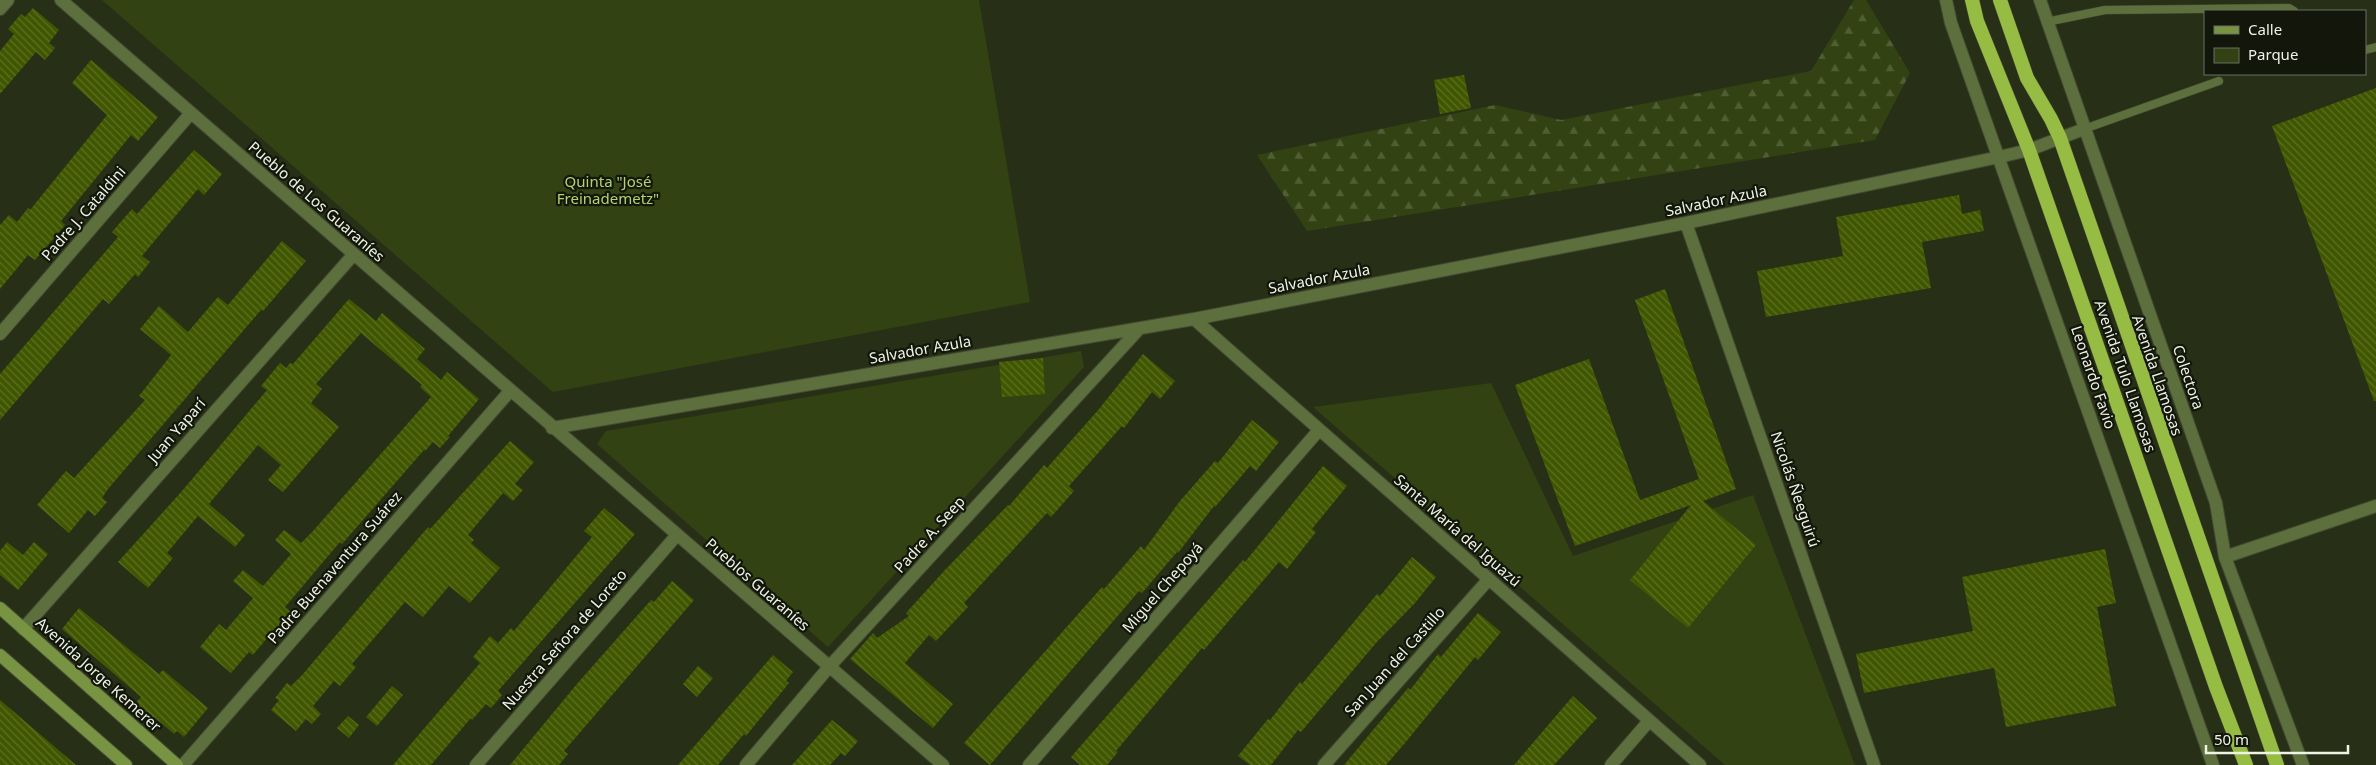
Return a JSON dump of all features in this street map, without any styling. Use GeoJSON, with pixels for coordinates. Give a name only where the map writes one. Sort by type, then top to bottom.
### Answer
{"type":"FeatureCollection","features":[{"type":"Feature","properties":{"kind":"highway","name":"Avenida Tulo Llamosas"},"geometry":{"type":"LineString","coordinates":[[1972,0],[1977,21],[2029,150],[2216,687],[2246,765]]}},
{"type":"Feature","properties":{"kind":"highway","name":"Avenida Llamosas"},"geometry":{"type":"LineString","coordinates":[[2000,0],[2027,78],[2051,118],[2060,138],[2277,765]]}},
{"type":"Feature","properties":{"kind":"main road","name":"Avenida Jorge Kemerer"},"geometry":{"type":"LineString","coordinates":[[0,608],[177,765]]}},
{"type":"Feature","properties":{"kind":"main road"},"geometry":{"type":"LineString","coordinates":[[0,655],[126,765]]}},
{"type":"Feature","properties":{"kind":"street"},"geometry":{"type":"LineString","coordinates":[[0,9],[8,0]]}},
{"type":"Feature","properties":{"kind":"street","name":"Pueblo de Los Guaraníes"},"geometry":{"type":"LineString","coordinates":[[61,0],[552,428]]}},
{"type":"Feature","properties":{"kind":"street","name":"Leonardo Favio"},"geometry":{"type":"LineString","coordinates":[[1946,0],[1951,23],[2213,765]]}},
{"type":"Feature","properties":{"kind":"street","name":"Colectora"},"geometry":{"type":"LineString","coordinates":[[2040,0],[2046,22],[2216,503],[2225,557],[2302,765]]}},
{"type":"Feature","properties":{"kind":"street","name":"Padre J. Cataldini"},"geometry":{"type":"LineString","coordinates":[[0,334],[191,113]]}},
{"type":"Feature","properties":{"kind":"street","name":"Salvador Azula"},"geometry":{"type":"LineString","coordinates":[[552,428],[1194,320],[1686,223],[1999,157],[2029,150],[2084,128]]}},
{"type":"Feature","properties":{"kind":"street","name":"Nicolás Ñeeguirú"},"geometry":{"type":"LineString","coordinates":[[1686,223],[1874,765]]}},
{"type":"Feature","properties":{"kind":"street","name":"Juan Yaparí"},"geometry":{"type":"LineString","coordinates":[[23,629],[354,254]]}},
{"type":"Feature","properties":{"kind":"street","name":"Santa María del Iguazú"},"geometry":{"type":"LineString","coordinates":[[1194,320],[1700,765]]}},
{"type":"Feature","properties":{"kind":"street","name":"Padre A. Seep"},"geometry":{"type":"LineString","coordinates":[[746,765],[829,667],[1140,328]]}},
{"type":"Feature","properties":{"kind":"street","name":"Padre Buenaventura Suárez"},"geometry":{"type":"LineString","coordinates":[[183,765],[510,391]]}},
{"type":"Feature","properties":{"kind":"street","name":"Pueblos Guaraníes"},"geometry":{"type":"LineString","coordinates":[[552,428],[943,765]]}},
{"type":"Feature","properties":{"kind":"street","name":"Miguel Chepoyá"},"geometry":{"type":"LineString","coordinates":[[1029,765],[1319,430]]}},
{"type":"Feature","properties":{"kind":"street"},"geometry":{"type":"LineString","coordinates":[[2225,557],[2376,506]]}},
{"type":"Feature","properties":{"kind":"street","name":"Nuestra Señora de Loreto"},"geometry":{"type":"LineString","coordinates":[[476,765],[677,535]]}},
{"type":"Feature","properties":{"kind":"street","name":"San Juan del Castillo"},"geometry":{"type":"LineString","coordinates":[[1324,765],[1489,579]]}},
{"type":"Feature","properties":{"kind":"street"},"geometry":{"type":"LineString","coordinates":[[1611,765],[1649,721]]}},
{"type":"Feature","properties":{"kind":"lane"},"geometry":{"type":"LineString","coordinates":[[2046,22],[2105,10],[2289,8],[2292,10]]}},
{"type":"Feature","properties":{"kind":"lane"},"geometry":{"type":"LineString","coordinates":[[2084,128],[2219,81]]}},
{"type":"Feature","properties":{"kind":"green space","name":"Quinta \"José Freinademetz\""},"geometry":{"type":"Polygon","coordinates":[[[102,0],[979,0],[1030,302],[553,392],[102,0]]]}},
{"type":"Feature","properties":{"kind":"green space"},"geometry":{"type":"Polygon","coordinates":[[[1854,0],[1866,0],[1910,73],[1875,140],[1307,231],[1257,155],[1495,105],[1561,120],[1811,71],[1854,0]]]}},
{"type":"Feature","properties":{"kind":"green space"},"geometry":{"type":"Polygon","coordinates":[[[1081,351],[1084,367],[828,647],[597,444],[606,431],[1081,351]]]}},
{"type":"Feature","properties":{"kind":"green space"},"geometry":{"type":"Polygon","coordinates":[[[1491,383],[1573,556],[1753,495],[1855,765],[1725,765],[1313,407],[1491,383]]]}},
{"type":"Feature","properties":{"kind":"building"},"geometry":{"type":"Polygon","coordinates":[[[33,8],[59,30],[49,43],[55,48],[45,60],[36,52],[0,94],[0,51],[14,34],[8,29],[21,14],[25,17],[33,8]]]}},
{"type":"Feature","properties":{"kind":"building"},"geometry":{"type":"Polygon","coordinates":[[[91,60],[158,117],[138,141],[131,135],[61,221],[65,225],[35,260],[28,255],[0,289],[0,225],[9,215],[17,222],[28,208],[30,210],[107,115],[72,83],[91,60]]]}},
{"type":"Feature","properties":{"kind":"building"},"geometry":{"type":"Polygon","coordinates":[[[1464,75],[1471,108],[1440,114],[1434,80],[1464,75]]]}},
{"type":"Feature","properties":{"kind":"building"},"geometry":{"type":"Polygon","coordinates":[[[2376,88],[2376,401],[2374,401],[2272,126],[2376,88]]]}},
{"type":"Feature","properties":{"kind":"building"},"geometry":{"type":"Polygon","coordinates":[[[194,150],[222,174],[204,195],[198,189],[142,256],[150,262],[138,277],[135,274],[109,304],[103,299],[0,420],[0,374],[118,237],[112,232],[132,209],[137,214],[194,150]]]}},
{"type":"Feature","properties":{"kind":"building"},"geometry":{"type":"Polygon","coordinates":[[[1959,195],[1962,214],[1980,210],[1984,231],[1922,242],[1931,288],[1766,317],[1757,271],[1843,256],[1836,217],[1959,195]]]}},
{"type":"Feature","properties":{"kind":"building"},"geometry":{"type":"Polygon","coordinates":[[[282,241],[306,261],[263,311],[261,310],[108,489],[102,498],[107,502],[95,516],[88,510],[69,533],[37,505],[66,471],[74,478],[145,400],[139,396],[171,355],[140,329],[159,306],[188,332],[218,297],[228,305],[282,241]]]}},
{"type":"Feature","properties":{"kind":"building"},"geometry":{"type":"Polygon","coordinates":[[[1665,289],[1736,489],[1703,501],[1756,545],[1688,628],[1630,580],[1691,505],[1575,546],[1515,385],[1589,359],[1640,500],[1699,479],[1635,300],[1665,289]]]}},
{"type":"Feature","properties":{"kind":"building"},"geometry":{"type":"Polygon","coordinates":[[[349,299],[376,321],[382,313],[425,349],[417,359],[441,380],[447,372],[479,399],[440,448],[433,442],[424,450],[342,544],[340,542],[285,607],[292,613],[280,628],[277,626],[253,655],[249,652],[231,673],[200,647],[219,624],[226,630],[253,598],[233,581],[243,570],[263,586],[291,554],[275,540],[284,530],[301,543],[313,531],[431,397],[420,387],[422,385],[361,333],[316,384],[322,389],[311,403],[339,427],[283,492],[268,480],[281,465],[258,445],[209,504],[245,535],[235,547],[198,516],[167,553],[173,558],[148,588],[118,562],[182,491],[267,390],[261,386],[280,363],[286,368],[290,363],[293,364],[349,299]]]}},
{"type":"Feature","properties":{"kind":"building"},"geometry":{"type":"Polygon","coordinates":[[[1143,354],[1175,381],[1160,399],[1152,392],[1124,428],[1122,426],[1069,486],[1074,491],[1051,517],[1047,513],[964,603],[968,607],[936,641],[929,635],[905,663],[953,704],[933,728],[850,659],[873,633],[877,638],[909,616],[906,613],[944,571],[1009,506],[1044,465],[1047,468],[1099,409],[1143,354]]]}},
{"type":"Feature","properties":{"kind":"building"},"geometry":{"type":"Polygon","coordinates":[[[1043,358],[1045,394],[1002,397],[999,362],[1043,358]]]}},
{"type":"Feature","properties":{"kind":"building"},"geometry":{"type":"Polygon","coordinates":[[[1252,420],[1279,442],[1256,471],[1250,466],[1214,506],[1178,553],[1142,593],[1139,591],[990,765],[964,743],[1102,587],[1104,589],[1141,546],[1144,550],[1180,501],[1215,461],[1218,463],[1252,420]]]}},
{"type":"Feature","properties":{"kind":"building"},"geometry":{"type":"Polygon","coordinates":[[[510,441],[534,462],[515,484],[523,490],[513,501],[503,493],[468,535],[474,540],[471,543],[500,568],[470,603],[449,586],[423,617],[405,602],[352,664],[356,667],[340,686],[334,681],[313,706],[321,714],[312,724],[306,719],[296,731],[271,710],[279,700],[275,698],[287,683],[291,686],[303,674],[428,527],[430,529],[510,441]]]}},
{"type":"Feature","properties":{"kind":"building"},"geometry":{"type":"Polygon","coordinates":[[[1323,466],[1347,486],[1312,529],[1316,532],[1287,569],[1279,562],[1204,650],[1202,648],[1116,751],[1118,752],[1107,765],[1080,765],[1071,757],[1243,560],[1245,562],[1323,466]]]}},
{"type":"Feature","properties":{"kind":"building"},"geometry":{"type":"Polygon","coordinates":[[[604,508],[635,534],[498,691],[502,695],[491,708],[486,704],[472,720],[471,718],[431,765],[393,765],[480,663],[473,657],[490,636],[498,643],[511,628],[514,631],[592,537],[584,531],[604,508]]]}},
{"type":"Feature","properties":{"kind":"building"},"geometry":{"type":"Polygon","coordinates":[[[7,542],[23,555],[34,542],[48,554],[18,590],[0,575],[0,551],[7,542]]]}},
{"type":"Feature","properties":{"kind":"building"},"geometry":{"type":"Polygon","coordinates":[[[2105,549],[2116,603],[2097,607],[2116,706],[2006,727],[1994,668],[1864,693],[1856,654],[1973,631],[1962,577],[2105,549]]]}},
{"type":"Feature","properties":{"kind":"building"},"geometry":{"type":"Polygon","coordinates":[[[1412,557],[1436,577],[1415,603],[1376,643],[1301,732],[1298,730],[1271,765],[1250,765],[1238,756],[1300,682],[1302,684],[1377,594],[1380,596],[1412,557]]]}},
{"type":"Feature","properties":{"kind":"building"},"geometry":{"type":"Polygon","coordinates":[[[672,581],[694,600],[564,751],[568,754],[559,765],[510,765],[576,685],[651,600],[654,602],[672,581]]]}},
{"type":"Feature","properties":{"kind":"building"},"geometry":{"type":"Polygon","coordinates":[[[79,608],[159,674],[163,670],[208,708],[184,737],[177,731],[174,734],[154,717],[152,720],[134,705],[141,697],[62,629],[79,608]]]}},
{"type":"Feature","properties":{"kind":"building"},"geometry":{"type":"Polygon","coordinates":[[[1478,613],[1501,632],[1478,660],[1475,657],[1386,765],[1344,765],[1408,688],[1410,690],[1438,654],[1441,657],[1478,613]]]}},
{"type":"Feature","properties":{"kind":"building"},"geometry":{"type":"Polygon","coordinates":[[[773,655],[793,672],[786,681],[789,683],[746,736],[744,734],[718,765],[678,765],[773,655]]]}},
{"type":"Feature","properties":{"kind":"building"},"geometry":{"type":"Polygon","coordinates":[[[698,666],[713,678],[697,697],[683,684],[698,666]]]}},
{"type":"Feature","properties":{"kind":"building"},"geometry":{"type":"Polygon","coordinates":[[[392,686],[403,695],[377,726],[366,717],[392,686]]]}},
{"type":"Feature","properties":{"kind":"building"},"geometry":{"type":"Polygon","coordinates":[[[1573,696],[1597,718],[1554,765],[1514,765],[1573,696]]]}},
{"type":"Feature","properties":{"kind":"building"},"geometry":{"type":"Polygon","coordinates":[[[0,700],[76,765],[0,765],[0,700]]]}},
{"type":"Feature","properties":{"kind":"building"},"geometry":{"type":"Polygon","coordinates":[[[348,716],[359,725],[349,738],[337,728],[348,716]]]}},
{"type":"Feature","properties":{"kind":"building"},"geometry":{"type":"Polygon","coordinates":[[[832,720],[858,741],[845,756],[841,753],[830,765],[792,765],[832,720]]]}}]}
